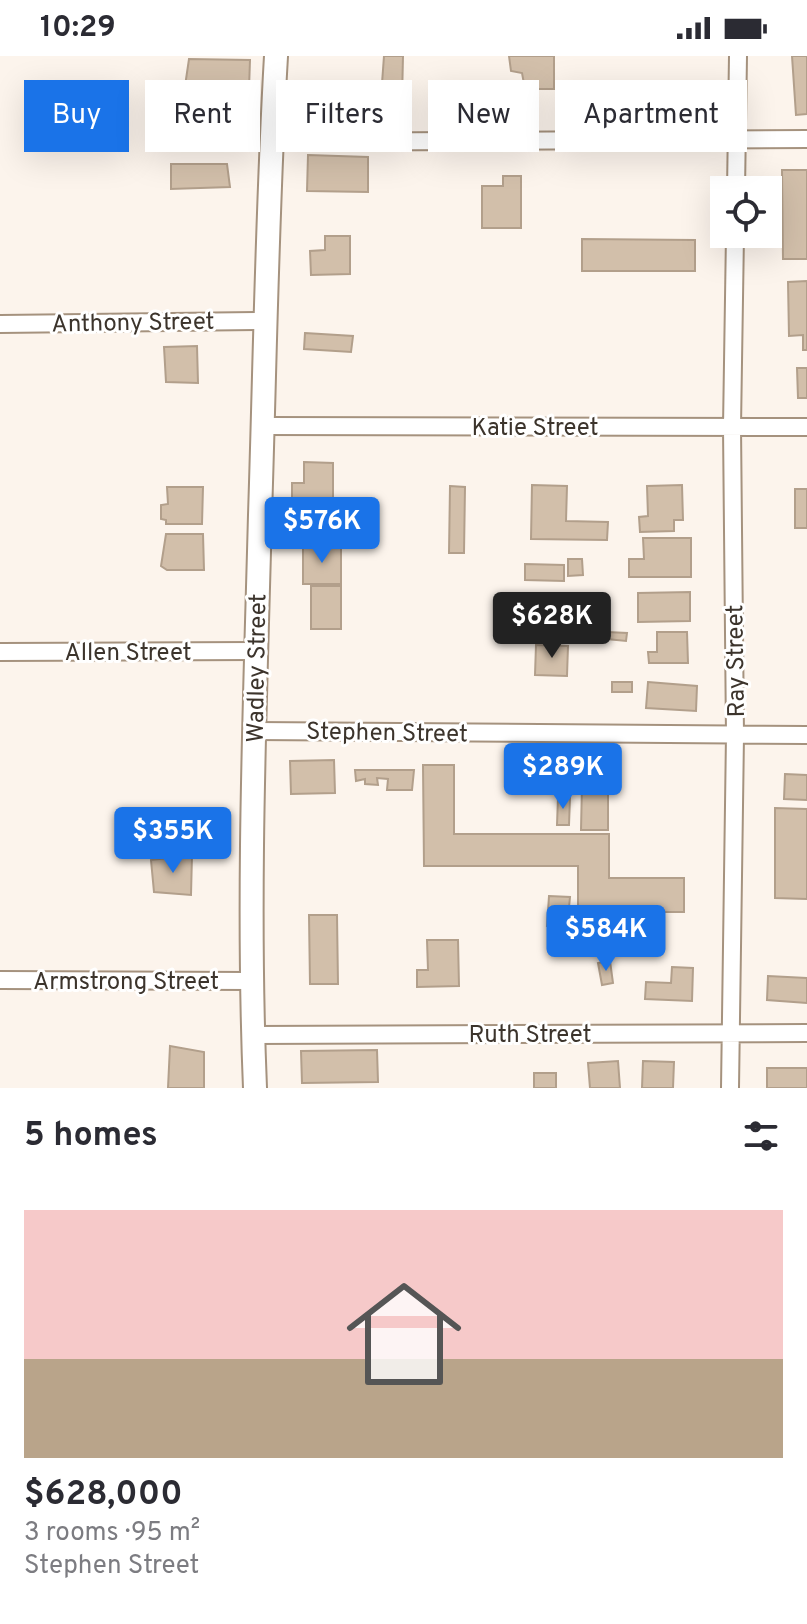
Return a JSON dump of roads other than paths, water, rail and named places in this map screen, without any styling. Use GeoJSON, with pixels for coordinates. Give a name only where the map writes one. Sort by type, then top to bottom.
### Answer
{"type":"FeatureCollection","features":[{"type":"Feature","properties":{"kind":"street","name":"Wadley Street"},"geometry":{"type":"LineString","coordinates":[[255,1088],[251,981],[256,651],[276,56]]}},
{"type":"Feature","properties":{"kind":"street"},"geometry":{"type":"LineString","coordinates":[[738,56],[738,80]]}},
{"type":"Feature","properties":{"kind":"street"},"geometry":{"type":"LineString","coordinates":[[747,139],[807,139]]}},
{"type":"Feature","properties":{"kind":"street"},"geometry":{"type":"LineString","coordinates":[[271,142],[555,140]]}},
{"type":"Feature","properties":{"kind":"street"},"geometry":{"type":"LineString","coordinates":[[736,176],[737,152]]}},
{"type":"Feature","properties":{"kind":"street","name":"Ray Street"},"geometry":{"type":"LineString","coordinates":[[730,1088],[735,735],[732,427],[735,248]]}},
{"type":"Feature","properties":{"kind":"street","name":"Anthony Street"},"geometry":{"type":"LineString","coordinates":[[0,324],[265,321]]}},
{"type":"Feature","properties":{"kind":"street","name":"Katie Street"},"geometry":{"type":"LineString","coordinates":[[263,426],[807,427]]}},
{"type":"Feature","properties":{"kind":"street","name":"Allen Street"},"geometry":{"type":"LineString","coordinates":[[0,652],[256,651]]}},
{"type":"Feature","properties":{"kind":"street","name":"Stephen Street"},"geometry":{"type":"LineString","coordinates":[[255,731],[807,735]]}},
{"type":"Feature","properties":{"kind":"street","name":"Armstrong Street"},"geometry":{"type":"LineString","coordinates":[[0,980],[251,981]]}},
{"type":"Feature","properties":{"kind":"street","name":"Ruth Street"},"geometry":{"type":"LineString","coordinates":[[253,1035],[807,1033]]}}]}
